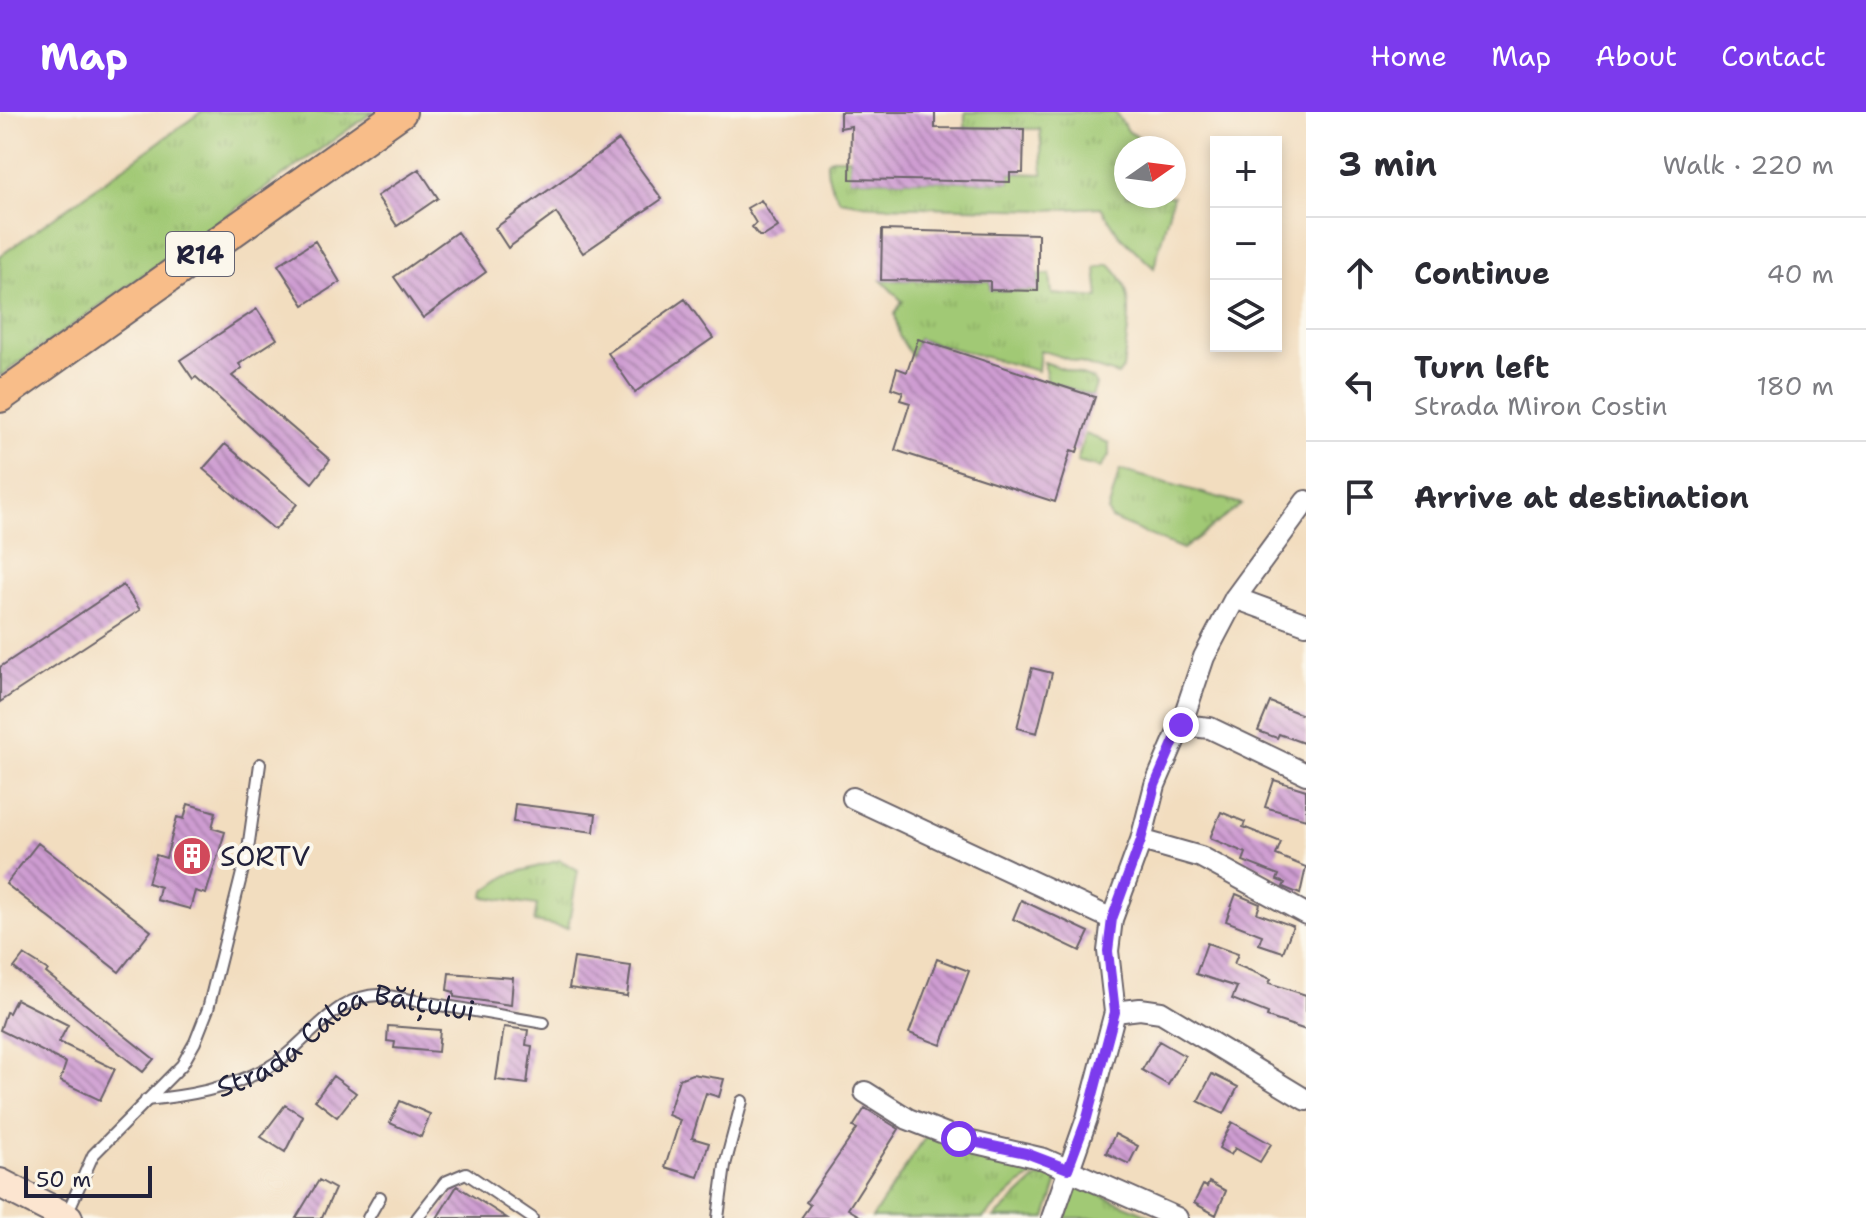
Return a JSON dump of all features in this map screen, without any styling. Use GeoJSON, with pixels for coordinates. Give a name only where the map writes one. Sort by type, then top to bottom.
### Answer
{"type":"FeatureCollection","features":[{"type":"Feature","properties":{"kind":"main road","name":"R14"},"geometry":{"type":"LineString","coordinates":[[0,397],[401,112]]}},
{"type":"Feature","properties":{"kind":"main road","name":"Strada Calea Bălțului"},"geometry":{"type":"LineString","coordinates":[[0,1183],[67,1217]]}},
{"type":"Feature","properties":{"kind":"street"},"geometry":{"type":"LineString","coordinates":[[1052,1218],[1087,1118],[1115,1012],[1108,951],[1112,919],[1141,840],[1155,785],[1181,725],[1204,657],[1235,598],[1306,501]]}},
{"type":"Feature","properties":{"kind":"street"},"geometry":{"type":"LineString","coordinates":[[1235,598],[1306,624]]}},
{"type":"Feature","properties":{"kind":"street"},"geometry":{"type":"LineString","coordinates":[[1181,725],[1210,728],[1306,774]]}},
{"type":"Feature","properties":{"kind":"street"},"geometry":{"type":"LineString","coordinates":[[853,798],[1112,919]]}},
{"type":"Feature","properties":{"kind":"street"},"geometry":{"type":"LineString","coordinates":[[1141,840],[1201,857],[1306,914]]}},
{"type":"Feature","properties":{"kind":"street"},"geometry":{"type":"LineString","coordinates":[[1115,1012],[1140,1009],[1161,1012],[1306,1100]]}},
{"type":"Feature","properties":{"kind":"street"},"geometry":{"type":"LineString","coordinates":[[865,1092],[908,1119],[959,1139],[1026,1153],[1177,1218]]}},
{"type":"Feature","properties":{"kind":"lane","name":"Strada Calea Bălțului"},"geometry":{"type":"LineString","coordinates":[[67,1217],[93,1155],[182,1065],[208,1009],[248,849],[260,764]]}},
{"type":"Feature","properties":{"kind":"lane","name":"Strada Calea Bălțului"},"geometry":{"type":"LineString","coordinates":[[146,1100],[189,1096],[242,1080],[267,1068],[298,1048],[336,1010],[359,996],[382,995],[544,1023]]}},
{"type":"Feature","properties":{"kind":"lane"},"geometry":{"type":"LineString","coordinates":[[718,1218],[725,1165],[742,1101]]}},
{"type":"Feature","properties":{"kind":"lane"},"geometry":{"type":"LineString","coordinates":[[417,1218],[445,1182],[466,1173],[532,1218]]}},
{"type":"Feature","properties":{"kind":"lane"},"geometry":{"type":"LineString","coordinates":[[368,1218],[380,1197]]}},
{"type":"Feature","properties":{"kind":"green space"},"geometry":{"type":"Polygon","coordinates":[[[201,112],[373,112],[0,376],[0,256],[201,112]]]}},
{"type":"Feature","properties":{"kind":"green space"},"geometry":{"type":"Polygon","coordinates":[[[965,112],[1115,112],[1129,132],[1136,136],[1114,136],[1114,208],[1170,208],[1154,268],[1119,235],[1101,207],[1046,210],[875,206],[840,200],[830,182],[827,162],[832,158],[850,158],[851,179],[1010,182],[1010,173],[1043,174],[1040,129],[965,128],[965,112]]]}},
{"type":"Feature","properties":{"kind":"green space"},"geometry":{"type":"Polygon","coordinates":[[[1109,264],[1119,275],[1128,299],[1127,340],[1123,368],[1118,375],[1040,350],[1038,371],[918,339],[912,357],[899,336],[895,314],[902,301],[881,280],[990,281],[990,290],[1038,291],[1038,275],[1050,274],[1052,294],[1099,298],[1096,268],[1109,264]]]}},
{"type":"Feature","properties":{"kind":"green space"},"geometry":{"type":"Polygon","coordinates":[[[1044,362],[1093,379],[1096,385],[1092,396],[1047,381],[1044,362]]]}},
{"type":"Feature","properties":{"kind":"green space"},"geometry":{"type":"Polygon","coordinates":[[[1085,434],[1109,443],[1109,456],[1100,468],[1077,462],[1085,434]]]}},
{"type":"Feature","properties":{"kind":"green space"},"geometry":{"type":"Polygon","coordinates":[[[1120,470],[1242,504],[1183,549],[1111,519],[1108,511],[1120,470]]]}},
{"type":"Feature","properties":{"kind":"green space"},"geometry":{"type":"Polygon","coordinates":[[[560,860],[578,870],[568,928],[534,922],[537,905],[484,897],[485,891],[508,875],[560,860]]]}},
{"type":"Feature","properties":{"kind":"green space"},"geometry":{"type":"Polygon","coordinates":[[[926,1136],[1020,1159],[1044,1170],[1019,1185],[983,1218],[872,1218],[926,1136]]]}},
{"type":"Feature","properties":{"kind":"green space"},"geometry":{"type":"Polygon","coordinates":[[[1049,1173],[1060,1174],[1046,1218],[994,1218],[1036,1179],[1049,1173]]]}},
{"type":"Feature","properties":{"kind":"green space"},"geometry":{"type":"Polygon","coordinates":[[[1070,1182],[1156,1218],[1060,1218],[1070,1182]]]}},
{"type":"Feature","properties":{"kind":"building"},"geometry":{"type":"Polygon","coordinates":[[[840,112],[935,112],[935,128],[1024,129],[1023,173],[1010,173],[1010,182],[850,179],[851,126],[840,128],[840,112]]]}},
{"type":"Feature","properties":{"kind":"building"},"geometry":{"type":"Polygon","coordinates":[[[619,140],[662,199],[583,253],[556,213],[508,248],[495,228],[619,140]]]}},
{"type":"Feature","properties":{"kind":"building"},"geometry":{"type":"Polygon","coordinates":[[[419,169],[438,198],[397,226],[377,196],[419,169]]]}},
{"type":"Feature","properties":{"kind":"building"},"geometry":{"type":"Polygon","coordinates":[[[761,200],[778,227],[764,236],[759,236],[752,227],[756,223],[747,208],[761,200]]]}},
{"type":"Feature","properties":{"kind":"building"},"geometry":{"type":"Polygon","coordinates":[[[882,230],[1038,234],[1038,291],[990,290],[990,281],[881,280],[882,230]]]}},
{"type":"Feature","properties":{"kind":"building"},"geometry":{"type":"Polygon","coordinates":[[[457,232],[486,272],[423,318],[394,277],[457,232]]]}},
{"type":"Feature","properties":{"kind":"building"},"geometry":{"type":"Polygon","coordinates":[[[315,241],[340,282],[304,305],[278,265],[315,241]]]}},
{"type":"Feature","properties":{"kind":"building"},"geometry":{"type":"Polygon","coordinates":[[[685,299],[713,338],[635,392],[608,353],[685,299]]]}},
{"type":"Feature","properties":{"kind":"building"},"geometry":{"type":"Polygon","coordinates":[[[257,309],[277,339],[239,364],[242,368],[232,376],[330,460],[312,483],[196,377],[193,379],[180,360],[257,309]]]}},
{"type":"Feature","properties":{"kind":"building"},"geometry":{"type":"Polygon","coordinates":[[[918,339],[1095,397],[1077,452],[1071,450],[1055,502],[895,450],[910,403],[900,400],[903,392],[891,388],[897,368],[907,372],[918,339]]]}},
{"type":"Feature","properties":{"kind":"building"},"geometry":{"type":"Polygon","coordinates":[[[225,444],[297,504],[275,530],[203,469],[225,444]]]}},
{"type":"Feature","properties":{"kind":"building"},"geometry":{"type":"Polygon","coordinates":[[[123,585],[140,610],[0,702],[0,667],[123,585]]]}},
{"type":"Feature","properties":{"kind":"building"},"geometry":{"type":"Polygon","coordinates":[[[1032,668],[1052,673],[1037,733],[1017,728],[1032,668]]]}},
{"type":"Feature","properties":{"kind":"building"},"geometry":{"type":"Polygon","coordinates":[[[1270,702],[1306,716],[1306,744],[1279,734],[1277,738],[1258,731],[1270,702]]]}},
{"type":"Feature","properties":{"kind":"building"},"geometry":{"type":"Polygon","coordinates":[[[1274,780],[1306,790],[1306,819],[1265,807],[1274,780]]]}},
{"type":"Feature","properties":{"kind":"building","name":"SORTV"},"geometry":{"type":"Polygon","coordinates":[[[188,804],[216,812],[212,828],[225,832],[206,894],[195,891],[190,909],[157,900],[160,887],[148,883],[156,855],[166,858],[177,817],[184,819],[188,804]]]}},
{"type":"Feature","properties":{"kind":"building"},"geometry":{"type":"Polygon","coordinates":[[[515,804],[596,814],[594,832],[513,822],[515,804]]]}},
{"type":"Feature","properties":{"kind":"building"},"geometry":{"type":"Polygon","coordinates":[[[1221,812],[1245,822],[1243,827],[1281,842],[1276,855],[1306,867],[1300,894],[1283,887],[1285,883],[1277,880],[1279,875],[1243,861],[1246,853],[1210,838],[1221,812]]]}},
{"type":"Feature","properties":{"kind":"building"},"geometry":{"type":"Polygon","coordinates":[[[38,843],[151,931],[119,972],[6,884],[38,843]]]}},
{"type":"Feature","properties":{"kind":"building"},"geometry":{"type":"Polygon","coordinates":[[[1236,894],[1260,904],[1257,913],[1293,926],[1283,952],[1259,944],[1262,935],[1226,921],[1236,894]]]}},
{"type":"Feature","properties":{"kind":"building"},"geometry":{"type":"Polygon","coordinates":[[[1021,900],[1089,932],[1080,951],[1013,919],[1021,900]]]}},
{"type":"Feature","properties":{"kind":"building"},"geometry":{"type":"Polygon","coordinates":[[[1207,943],[1238,954],[1234,964],[1271,979],[1269,983],[1306,995],[1306,1030],[1267,1017],[1268,1013],[1232,999],[1237,987],[1196,974],[1207,943]]]}},
{"type":"Feature","properties":{"kind":"building"},"geometry":{"type":"Polygon","coordinates":[[[24,955],[48,970],[46,973],[154,1059],[143,1072],[14,968],[24,955]]]}},
{"type":"Feature","properties":{"kind":"building"},"geometry":{"type":"Polygon","coordinates":[[[574,958],[631,966],[627,996],[569,988],[574,958]]]}},
{"type":"Feature","properties":{"kind":"building"},"geometry":{"type":"Polygon","coordinates":[[[937,959],[969,971],[941,1045],[909,1033],[937,959]]]}},
{"type":"Feature","properties":{"kind":"building"},"geometry":{"type":"Polygon","coordinates":[[[449,973],[513,978],[511,1005],[454,997],[454,992],[447,990],[449,973]]]}},
{"type":"Feature","properties":{"kind":"building"},"geometry":{"type":"Polygon","coordinates":[[[16,999],[68,1025],[59,1042],[115,1069],[100,1100],[60,1081],[66,1063],[0,1030],[6,1012],[9,1013],[16,999]]]}},
{"type":"Feature","properties":{"kind":"building"},"geometry":{"type":"Polygon","coordinates":[[[388,1026],[440,1030],[438,1052],[394,1048],[395,1042],[387,1041],[388,1026]]]}},
{"type":"Feature","properties":{"kind":"building"},"geometry":{"type":"Polygon","coordinates":[[[504,1027],[528,1030],[526,1045],[532,1046],[527,1084],[496,1080],[504,1027]]]}},
{"type":"Feature","properties":{"kind":"building"},"geometry":{"type":"Polygon","coordinates":[[[1159,1041],[1185,1056],[1168,1085],[1142,1070],[1159,1041]]]}},
{"type":"Feature","properties":{"kind":"building"},"geometry":{"type":"Polygon","coordinates":[[[692,1074],[724,1079],[719,1097],[706,1093],[692,1138],[709,1143],[698,1177],[665,1167],[680,1120],[668,1115],[679,1079],[692,1074]]]}},
{"type":"Feature","properties":{"kind":"building"},"geometry":{"type":"Polygon","coordinates":[[[1212,1074],[1238,1087],[1224,1114],[1198,1101],[1212,1074]]]}},
{"type":"Feature","properties":{"kind":"building"},"geometry":{"type":"Polygon","coordinates":[[[333,1076],[356,1093],[337,1117],[315,1100],[333,1076]]]}},
{"type":"Feature","properties":{"kind":"building"},"geometry":{"type":"Polygon","coordinates":[[[400,1101],[430,1114],[421,1137],[390,1123],[400,1101]]]}},
{"type":"Feature","properties":{"kind":"building"},"geometry":{"type":"Polygon","coordinates":[[[285,1105],[303,1116],[285,1152],[261,1137],[285,1105]]]}},
{"type":"Feature","properties":{"kind":"building"},"geometry":{"type":"Polygon","coordinates":[[[865,1108],[899,1129],[848,1209],[863,1218],[801,1218],[810,1205],[806,1202],[857,1129],[853,1127],[865,1108]]]}},
{"type":"Feature","properties":{"kind":"building"},"geometry":{"type":"Polygon","coordinates":[[[1232,1122],[1271,1144],[1260,1162],[1235,1148],[1231,1155],[1219,1148],[1232,1122]]]}},
{"type":"Feature","properties":{"kind":"building"},"geometry":{"type":"Polygon","coordinates":[[[1115,1134],[1138,1146],[1129,1164],[1106,1153],[1115,1134]]]}},
{"type":"Feature","properties":{"kind":"building"},"geometry":{"type":"Polygon","coordinates":[[[319,1180],[335,1189],[322,1218],[296,1218],[319,1180]]]}},
{"type":"Feature","properties":{"kind":"building"},"geometry":{"type":"Polygon","coordinates":[[[1209,1182],[1226,1191],[1216,1215],[1194,1203],[1203,1185],[1207,1187],[1209,1182]]]}},
{"type":"Feature","properties":{"kind":"building"},"geometry":{"type":"Polygon","coordinates":[[[457,1186],[507,1218],[437,1218],[457,1186]]]}},
{"type":"Feature","properties":{"kind":"place","name":"SORTV"},"geometry":{"type":"Point","coordinates":[192,856]}},
{"type":"Feature","properties":{"kind":"route"},"geometry":{"type":"LineString","coordinates":[[959,1139],[1026,1153],[1068,1169],[1087,1118],[1115,1012],[1108,951],[1112,919],[1141,840],[1155,785],[1181,725]]}}]}
